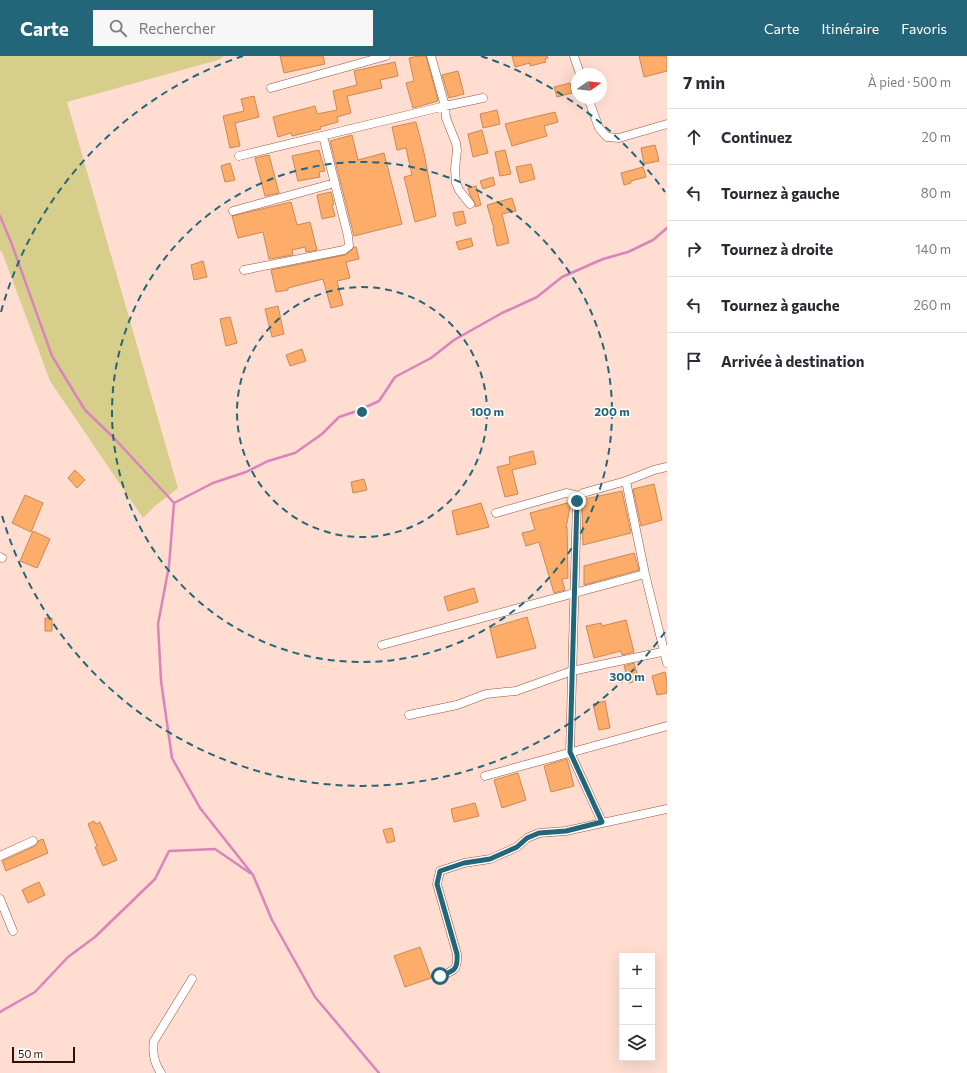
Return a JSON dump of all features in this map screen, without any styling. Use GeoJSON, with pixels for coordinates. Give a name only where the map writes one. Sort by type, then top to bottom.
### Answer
{"type":"FeatureCollection","features":[{"type":"Feature","properties":{"kind":"street"},"geometry":{"type":"LineString","coordinates":[[271,88],[386,56]]}},
{"type":"Feature","properties":{"kind":"street"},"geometry":{"type":"LineString","coordinates":[[431,56],[445,106],[446,118],[456,143],[456,183],[459,190],[470,204]]}},
{"type":"Feature","properties":{"kind":"street"},"geometry":{"type":"LineString","coordinates":[[574,56],[578,68]]}},
{"type":"Feature","properties":{"kind":"street"},"geometry":{"type":"LineString","coordinates":[[239,156],[483,98]]}},
{"type":"Feature","properties":{"kind":"street"},"geometry":{"type":"LineString","coordinates":[[590,104],[599,128],[607,137],[619,138],[667,124]]}},
{"type":"Feature","properties":{"kind":"street"},"geometry":{"type":"LineString","coordinates":[[244,270],[344,250],[349,246],[348,236],[323,136]]}},
{"type":"Feature","properties":{"kind":"street"},"geometry":{"type":"LineString","coordinates":[[232,211],[335,183]]}},
{"type":"Feature","properties":{"kind":"street"},"geometry":{"type":"LineString","coordinates":[[602,822],[570,752],[577,501],[579,496],[583,493],[626,481],[667,466]]}},
{"type":"Feature","properties":{"kind":"street"},"geometry":{"type":"LineString","coordinates":[[626,481],[646,574],[666,651],[667,663]]}},
{"type":"Feature","properties":{"kind":"street"},"geometry":{"type":"LineString","coordinates":[[496,513],[566,493],[579,496]]}},
{"type":"Feature","properties":{"kind":"street"},"geometry":{"type":"LineString","coordinates":[[382,645],[646,574]]}},
{"type":"Feature","properties":{"kind":"street"},"geometry":{"type":"LineString","coordinates":[[409,715],[457,704],[486,694],[516,691],[572,671],[666,651]]}},
{"type":"Feature","properties":{"kind":"street"},"geometry":{"type":"LineString","coordinates":[[485,776],[667,726]]}},
{"type":"Feature","properties":{"kind":"street"},"geometry":{"type":"LineString","coordinates":[[440,976],[453,971],[458,964],[457,954],[437,884],[440,871],[464,863],[490,859],[517,847],[527,838],[539,833],[566,831],[667,809]]}},
{"type":"Feature","properties":{"kind":"street"},"geometry":{"type":"LineString","coordinates":[[0,856],[33,841]]}},
{"type":"Feature","properties":{"kind":"street"},"geometry":{"type":"LineString","coordinates":[[0,899],[13,931]]}},
{"type":"Feature","properties":{"kind":"street"},"geometry":{"type":"LineString","coordinates":[[161,1073],[154,1062],[152,1051],[154,1041],[192,979]]}},
{"type":"Feature","properties":{"kind":"shaded area"},"geometry":{"type":"Polygon","coordinates":[[[0,56],[224,56],[218,60],[67,102],[178,488],[155,506],[143,518],[50,381],[2,252],[0,251],[0,56]]]}},
{"type":"Feature","properties":{"kind":"building"},"geometry":{"type":"Polygon","coordinates":[[[280,56],[323,56],[325,64],[284,73],[280,56]]]}},
{"type":"Feature","properties":{"kind":"building"},"geometry":{"type":"Polygon","coordinates":[[[426,56],[438,101],[413,108],[406,83],[414,81],[409,58],[426,56]]]}},
{"type":"Feature","properties":{"kind":"building"},"geometry":{"type":"Polygon","coordinates":[[[512,56],[547,56],[548,58],[545,59],[546,62],[530,66],[530,63],[515,67],[512,56]]]}},
{"type":"Feature","properties":{"kind":"building"},"geometry":{"type":"Polygon","coordinates":[[[639,56],[667,56],[667,71],[644,77],[639,56]]]}},
{"type":"Feature","properties":{"kind":"building"},"geometry":{"type":"Polygon","coordinates":[[[395,62],[398,76],[380,80],[382,88],[347,96],[351,113],[337,117],[338,122],[320,127],[321,129],[292,136],[291,133],[278,137],[273,117],[315,106],[317,114],[337,110],[333,91],[357,85],[354,71],[395,62]]]}},
{"type":"Feature","properties":{"kind":"building"},"geometry":{"type":"Polygon","coordinates":[[[458,71],[464,94],[449,98],[442,75],[458,71]]]}},
{"type":"Feature","properties":{"kind":"building"},"geometry":{"type":"Polygon","coordinates":[[[570,83],[571,93],[557,97],[554,87],[570,83]]]}},
{"type":"Feature","properties":{"kind":"building"},"geometry":{"type":"Polygon","coordinates":[[[254,96],[259,117],[235,123],[240,146],[230,148],[223,116],[244,111],[241,99],[254,96]]]}},
{"type":"Feature","properties":{"kind":"building"},"geometry":{"type":"Polygon","coordinates":[[[497,110],[500,124],[483,128],[480,114],[497,110]]]}},
{"type":"Feature","properties":{"kind":"building"},"geometry":{"type":"Polygon","coordinates":[[[555,112],[558,122],[544,126],[547,136],[512,146],[505,124],[555,112]]]}},
{"type":"Feature","properties":{"kind":"building"},"geometry":{"type":"Polygon","coordinates":[[[416,122],[424,153],[436,216],[415,222],[404,177],[412,175],[406,148],[397,150],[392,127],[416,122]]]}},
{"type":"Feature","properties":{"kind":"building"},"geometry":{"type":"Polygon","coordinates":[[[482,130],[488,153],[473,157],[468,134],[482,130]]]}},
{"type":"Feature","properties":{"kind":"building"},"geometry":{"type":"Polygon","coordinates":[[[352,135],[358,160],[384,153],[402,224],[354,236],[330,141],[352,135]]]}},
{"type":"Feature","properties":{"kind":"building"},"geometry":{"type":"Polygon","coordinates":[[[655,145],[659,161],[644,164],[641,148],[655,145]]]}},
{"type":"Feature","properties":{"kind":"building"},"geometry":{"type":"Polygon","coordinates":[[[319,150],[325,171],[319,172],[320,177],[298,181],[292,156],[319,150]]]}},
{"type":"Feature","properties":{"kind":"building"},"geometry":{"type":"Polygon","coordinates":[[[505,150],[511,174],[500,176],[495,152],[505,150]]]}},
{"type":"Feature","properties":{"kind":"building"},"geometry":{"type":"Polygon","coordinates":[[[269,155],[279,193],[265,196],[255,158],[269,155]]]}},
{"type":"Feature","properties":{"kind":"building"},"geometry":{"type":"Polygon","coordinates":[[[230,163],[235,180],[225,182],[221,166],[230,163]]]}},
{"type":"Feature","properties":{"kind":"building"},"geometry":{"type":"Polygon","coordinates":[[[531,164],[535,179],[520,183],[516,167],[531,164]]]}},
{"type":"Feature","properties":{"kind":"building"},"geometry":{"type":"Polygon","coordinates":[[[643,167],[646,177],[631,181],[631,183],[624,185],[621,173],[643,167]]]}},
{"type":"Feature","properties":{"kind":"building"},"geometry":{"type":"Polygon","coordinates":[[[493,177],[495,185],[483,189],[480,181],[493,177]]]}},
{"type":"Feature","properties":{"kind":"building"},"geometry":{"type":"Polygon","coordinates":[[[476,186],[481,205],[475,207],[475,203],[468,188],[476,186]]]}},
{"type":"Feature","properties":{"kind":"building"},"geometry":{"type":"Polygon","coordinates":[[[331,192],[335,216],[322,219],[317,195],[331,192]]]}},
{"type":"Feature","properties":{"kind":"building"},"geometry":{"type":"Polygon","coordinates":[[[512,198],[516,211],[502,214],[509,243],[497,246],[487,205],[512,198]]]}},
{"type":"Feature","properties":{"kind":"building"},"geometry":{"type":"Polygon","coordinates":[[[291,202],[297,225],[310,222],[317,250],[306,252],[305,247],[292,250],[293,255],[269,259],[263,232],[238,238],[232,216],[291,202]]]}},
{"type":"Feature","properties":{"kind":"building"},"geometry":{"type":"Polygon","coordinates":[[[463,211],[466,223],[456,226],[453,213],[463,211]]]}},
{"type":"Feature","properties":{"kind":"building"},"geometry":{"type":"Polygon","coordinates":[[[471,238],[473,246],[459,250],[456,242],[471,238]]]}},
{"type":"Feature","properties":{"kind":"building"},"geometry":{"type":"Polygon","coordinates":[[[356,247],[359,259],[346,262],[350,278],[337,281],[343,305],[331,308],[323,279],[288,288],[288,290],[276,292],[271,270],[345,255],[356,247]]]}},
{"type":"Feature","properties":{"kind":"building"},"geometry":{"type":"Polygon","coordinates":[[[203,261],[207,277],[194,280],[191,265],[203,261]]]}},
{"type":"Feature","properties":{"kind":"building"},"geometry":{"type":"Polygon","coordinates":[[[278,306],[284,334],[272,337],[265,309],[278,306]]]}},
{"type":"Feature","properties":{"kind":"building"},"geometry":{"type":"Polygon","coordinates":[[[230,317],[237,343],[226,346],[220,319],[230,317]]]}},
{"type":"Feature","properties":{"kind":"building"},"geometry":{"type":"Polygon","coordinates":[[[302,349],[306,361],[290,366],[286,355],[302,349]]]}},
{"type":"Feature","properties":{"kind":"building"},"geometry":{"type":"Polygon","coordinates":[[[533,451],[536,464],[512,470],[518,494],[505,497],[497,467],[510,464],[509,457],[533,451]]]}},
{"type":"Feature","properties":{"kind":"building"},"geometry":{"type":"Polygon","coordinates":[[[75,470],[85,480],[77,488],[68,478],[75,470]]]}},
{"type":"Feature","properties":{"kind":"building"},"geometry":{"type":"Polygon","coordinates":[[[364,479],[367,490],[353,493],[351,482],[364,479]]]}},
{"type":"Feature","properties":{"kind":"building"},"geometry":{"type":"Polygon","coordinates":[[[654,484],[662,520],[641,526],[633,489],[654,484]]]}},
{"type":"Feature","properties":{"kind":"building"},"geometry":{"type":"Polygon","coordinates":[[[622,491],[631,533],[583,545],[582,503],[585,499],[622,491]]]}},
{"type":"Feature","properties":{"kind":"building"},"geometry":{"type":"Polygon","coordinates":[[[25,495],[43,503],[31,532],[12,523],[25,495]]]}},
{"type":"Feature","properties":{"kind":"building"},"geometry":{"type":"Polygon","coordinates":[[[571,502],[566,528],[567,527],[568,578],[562,579],[565,590],[554,593],[539,542],[526,546],[522,533],[535,530],[530,513],[571,502]]]}},
{"type":"Feature","properties":{"kind":"building"},"geometry":{"type":"Polygon","coordinates":[[[481,503],[489,527],[457,535],[452,511],[481,503]]]}},
{"type":"Feature","properties":{"kind":"building"},"geometry":{"type":"Polygon","coordinates":[[[33,531],[50,539],[37,568],[20,561],[33,531]]]}},
{"type":"Feature","properties":{"kind":"building"},"geometry":{"type":"Polygon","coordinates":[[[634,553],[639,570],[584,585],[584,566],[634,553]]]}},
{"type":"Feature","properties":{"kind":"building"},"geometry":{"type":"Polygon","coordinates":[[[474,588],[478,602],[448,611],[444,597],[474,588]]]}},
{"type":"Feature","properties":{"kind":"building"},"geometry":{"type":"Polygon","coordinates":[[[527,617],[536,648],[497,658],[490,628],[527,617]]]}},
{"type":"Feature","properties":{"kind":"building"},"geometry":{"type":"Polygon","coordinates":[[[45,618],[52,618],[52,631],[45,631],[45,618]]]}},
{"type":"Feature","properties":{"kind":"building"},"geometry":{"type":"Polygon","coordinates":[[[626,620],[634,652],[622,655],[621,651],[594,658],[586,626],[601,623],[602,626],[626,620]]]}},
{"type":"Feature","properties":{"kind":"building"},"geometry":{"type":"Polygon","coordinates":[[[634,663],[639,680],[629,683],[624,666],[634,663]]]}},
{"type":"Feature","properties":{"kind":"building"},"geometry":{"type":"Polygon","coordinates":[[[665,672],[667,693],[657,695],[652,676],[665,672]]]}},
{"type":"Feature","properties":{"kind":"building"},"geometry":{"type":"Polygon","coordinates":[[[605,701],[610,728],[599,730],[593,704],[605,701]]]}},
{"type":"Feature","properties":{"kind":"building"},"geometry":{"type":"Polygon","coordinates":[[[567,759],[574,786],[551,792],[544,766],[567,759]]]}},
{"type":"Feature","properties":{"kind":"building"},"geometry":{"type":"Polygon","coordinates":[[[518,773],[526,800],[502,808],[494,780],[518,773]]]}},
{"type":"Feature","properties":{"kind":"building"},"geometry":{"type":"Polygon","coordinates":[[[475,803],[479,816],[454,822],[451,809],[475,803]]]}},
{"type":"Feature","properties":{"kind":"building"},"geometry":{"type":"Polygon","coordinates":[[[94,821],[96,824],[100,822],[117,860],[103,866],[88,824],[94,821]]]}},
{"type":"Feature","properties":{"kind":"building"},"geometry":{"type":"Polygon","coordinates":[[[392,828],[395,841],[387,843],[383,830],[392,828]]]}},
{"type":"Feature","properties":{"kind":"building"},"geometry":{"type":"Polygon","coordinates":[[[43,839],[48,853],[6,871],[2,861],[35,846],[38,841],[43,839]]]}},
{"type":"Feature","properties":{"kind":"building"},"geometry":{"type":"Polygon","coordinates":[[[39,882],[45,895],[28,903],[22,890],[39,882]]]}},
{"type":"Feature","properties":{"kind":"building"},"geometry":{"type":"Polygon","coordinates":[[[420,947],[431,978],[405,987],[394,956],[420,947]]]}},
{"type":"Feature","properties":{"kind":"waterway"},"geometry":{"type":"LineString","coordinates":[[0,216],[11,242],[52,356],[85,410],[114,438],[174,503],[169,566],[158,624],[161,681],[172,758],[200,808],[253,875],[272,920],[315,997],[379,1073]]}},
{"type":"Feature","properties":{"kind":"waterway"},"geometry":{"type":"LineString","coordinates":[[174,503],[213,483],[246,472],[268,461],[295,453],[322,434],[339,417],[379,401],[395,377],[431,358],[454,340],[502,313],[537,297],[562,277],[603,259],[628,252],[653,240],[667,228]]}},
{"type":"Feature","properties":{"kind":"waterway"},"geometry":{"type":"LineString","coordinates":[[0,1012],[35,992],[68,957],[95,937],[155,879],[169,851],[215,849],[250,873]]}},
{"type":"Feature","properties":{"kind":"route"},"geometry":{"type":"LineString","coordinates":[[440,976],[453,971],[458,964],[457,954],[437,884],[440,871],[464,863],[490,859],[517,847],[527,838],[539,833],[566,831],[602,822],[570,752],[577,501]]}}]}
